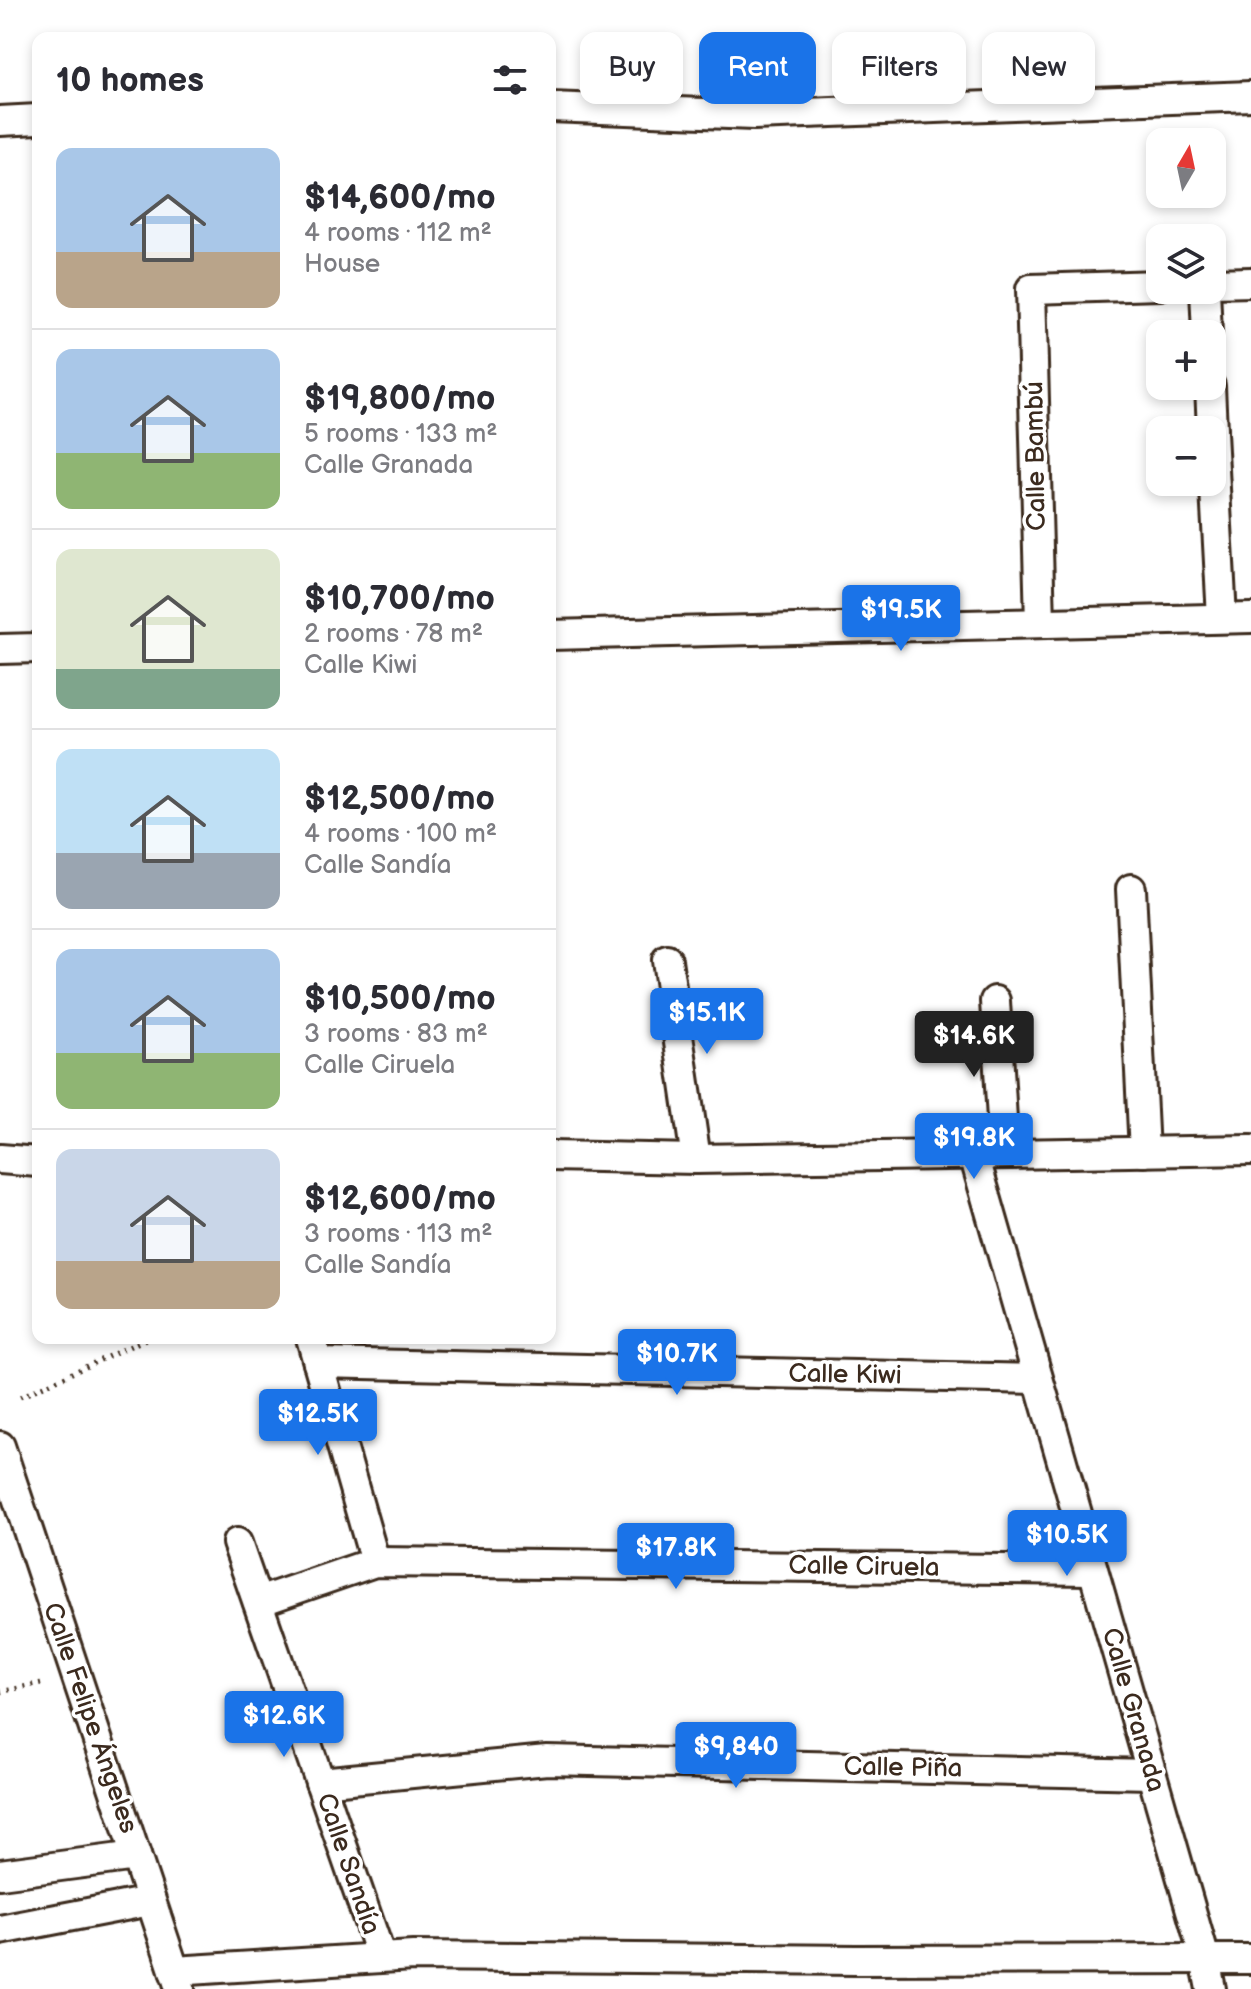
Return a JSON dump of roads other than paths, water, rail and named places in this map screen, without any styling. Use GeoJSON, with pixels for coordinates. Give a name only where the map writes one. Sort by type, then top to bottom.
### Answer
{"type":"FeatureCollection","features":[{"type":"Feature","properties":{"kind":"street"},"geometry":{"type":"LineString","coordinates":[[556,107],[754,115],[1251,96]]}},
{"type":"Feature","properties":{"kind":"street"},"geometry":{"type":"LineString","coordinates":[[0,121],[32,119]]}},
{"type":"Feature","properties":{"kind":"street"},"geometry":{"type":"LineString","coordinates":[[1226,283],[1251,282]]}},
{"type":"Feature","properties":{"kind":"street","name":"Calle Bambú"},"geometry":{"type":"LineString","coordinates":[[1040,623],[1031,289],[1146,285]]}},
{"type":"Feature","properties":{"kind":"street"},"geometry":{"type":"LineString","coordinates":[[1215,496],[1222,618]]}},
{"type":"Feature","properties":{"kind":"street"},"geometry":{"type":"LineString","coordinates":[[556,635],[1251,618]]}},
{"type":"Feature","properties":{"kind":"street"},"geometry":{"type":"LineString","coordinates":[[0,649],[32,648]]}},
{"type":"Feature","properties":{"kind":"street"},"geometry":{"type":"LineString","coordinates":[[1131,889],[1144,1152]]}},
{"type":"Feature","properties":{"kind":"street"},"geometry":{"type":"LineString","coordinates":[[667,960],[696,1159]]}},
{"type":"Feature","properties":{"kind":"street"},"geometry":{"type":"LineString","coordinates":[[995,1001],[1004,1154]]}},
{"type":"Feature","properties":{"kind":"street"},"geometry":{"type":"LineString","coordinates":[[556,1156],[696,1159],[1251,1150]]}},
{"type":"Feature","properties":{"kind":"street","name":"Calle Granada"},"geometry":{"type":"LineString","coordinates":[[974,1155],[1205,1959],[1211,1989]]}},
{"type":"Feature","properties":{"kind":"street"},"geometry":{"type":"LineString","coordinates":[[0,1159],[32,1162]]}},
{"type":"Feature","properties":{"kind":"street"},"geometry":{"type":"LineString","coordinates":[[314,1350],[375,1562]]}},
{"type":"Feature","properties":{"kind":"street","name":"Calle Kiwi"},"geometry":{"type":"LineString","coordinates":[[314,1350],[1036,1379]]}},
{"type":"Feature","properties":{"kind":"street","name":"Calle Felipe Ángeles"},"geometry":{"type":"LineString","coordinates":[[0,1446],[177,1980]]}},
{"type":"Feature","properties":{"kind":"street","name":"Calle Sandía"},"geometry":{"type":"LineString","coordinates":[[237,1543],[381,1957]]}},
{"type":"Feature","properties":{"kind":"street","name":"Calle Ciruela"},"geometry":{"type":"LineString","coordinates":[[258,1602],[375,1562],[1092,1570]]}},
{"type":"Feature","properties":{"kind":"street","name":"Calle Piña"},"geometry":{"type":"LineString","coordinates":[[320,1782],[547,1760],[1151,1774]]}},
{"type":"Feature","properties":{"kind":"street"},"geometry":{"type":"LineString","coordinates":[[0,1874],[136,1856]]}},
{"type":"Feature","properties":{"kind":"street"},"geometry":{"type":"LineString","coordinates":[[0,1930],[150,1901]]}},
{"type":"Feature","properties":{"kind":"street"},"geometry":{"type":"LineString","coordinates":[[177,1980],[381,1957],[1251,1959]]}}]}
